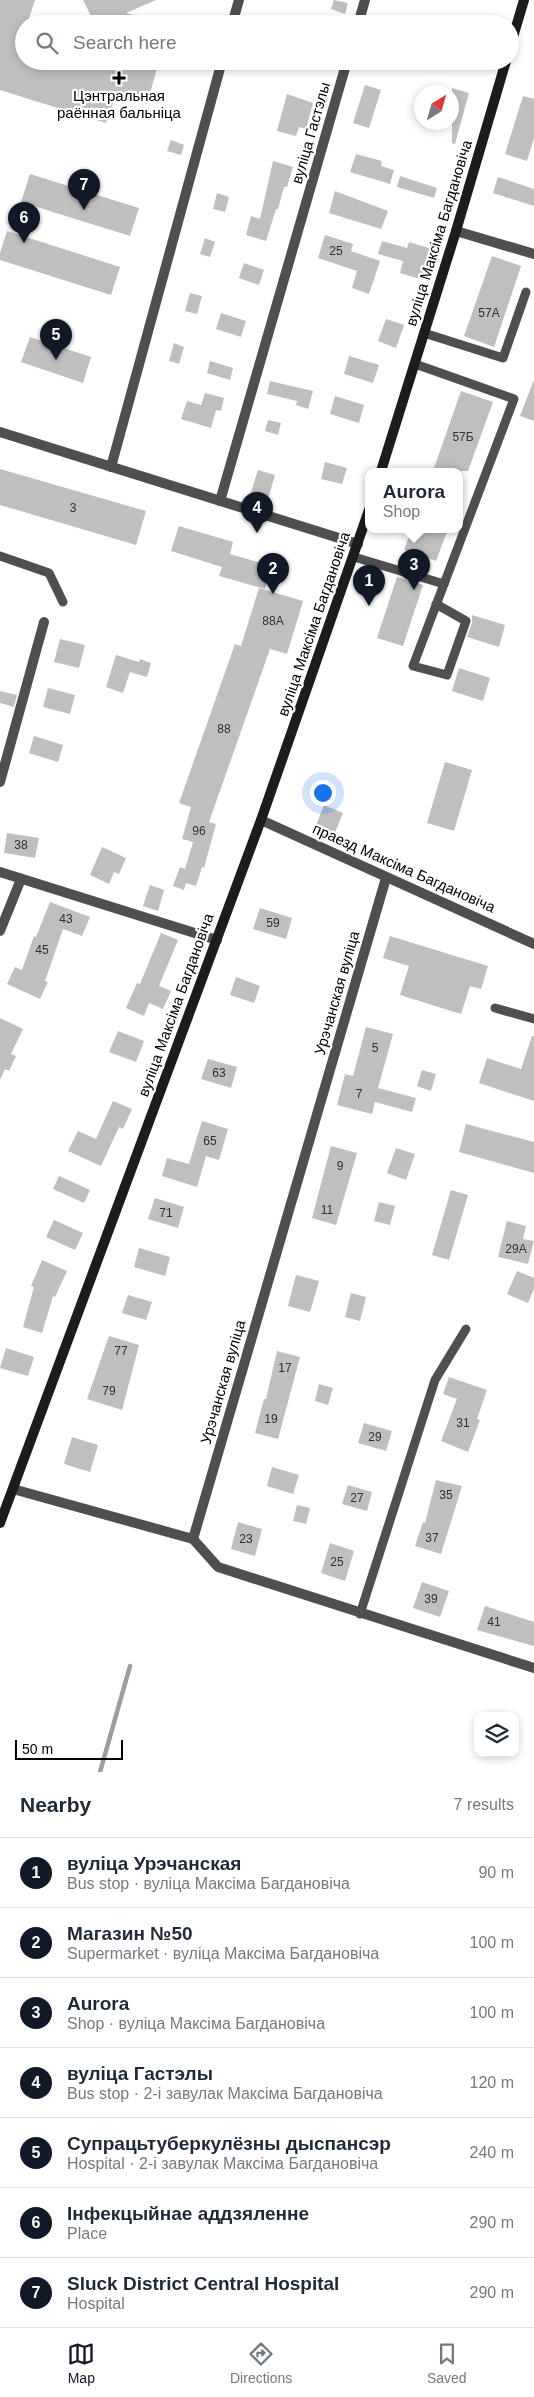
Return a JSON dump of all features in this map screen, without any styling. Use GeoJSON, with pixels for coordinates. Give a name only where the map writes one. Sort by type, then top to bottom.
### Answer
{"type":"FeatureCollection","features":[{"type":"Feature","properties":{"kind":"main road"},"geometry":{"type":"LineString","coordinates":[[519,17],[524,0]]}},
{"type":"Feature","properties":{"kind":"main road","name":"вуліца Максіма Багдановіча"},"geometry":{"type":"LineString","coordinates":[[382,468],[456,231],[503,70]]}},
{"type":"Feature","properties":{"kind":"main road","name":"вуліца Максіма Багдановіча"},"geometry":{"type":"LineString","coordinates":[[0,1523],[261,820],[365,522]]}},
{"type":"Feature","properties":{"kind":"street"},"geometry":{"type":"LineString","coordinates":[[235,15],[239,0]]}},
{"type":"Feature","properties":{"kind":"street"},"geometry":{"type":"LineString","coordinates":[[361,15],[365,0]]}},
{"type":"Feature","properties":{"kind":"street"},"geometry":{"type":"LineString","coordinates":[[111,467],[220,70]]}},
{"type":"Feature","properties":{"kind":"street","name":"вуліца Гастэлы"},"geometry":{"type":"LineString","coordinates":[[220,501],[344,70]]}},
{"type":"Feature","properties":{"kind":"street"},"geometry":{"type":"LineString","coordinates":[[456,231],[534,254]]}},
{"type":"Feature","properties":{"kind":"street"},"geometry":{"type":"LineString","coordinates":[[0,432],[358,544]]}},
{"type":"Feature","properties":{"kind":"street"},"geometry":{"type":"LineString","coordinates":[[0,782],[44,622]]}},
{"type":"Feature","properties":{"kind":"street","name":"праезд Максіма Багдановіча"},"geometry":{"type":"LineString","coordinates":[[261,820],[534,944]]}},
{"type":"Feature","properties":{"kind":"street"},"geometry":{"type":"LineString","coordinates":[[0,872],[217,940]]}},
{"type":"Feature","properties":{"kind":"street","name":"Урэчанская вуліца"},"geometry":{"type":"LineString","coordinates":[[193,1540],[386,878]]}},
{"type":"Feature","properties":{"kind":"street"},"geometry":{"type":"LineString","coordinates":[[0,931],[21,879]]}},
{"type":"Feature","properties":{"kind":"street"},"geometry":{"type":"LineString","coordinates":[[13,1489],[193,1540],[218,1567],[360,1614],[534,1668]]}},
{"type":"Feature","properties":{"kind":"lane"},"geometry":{"type":"LineString","coordinates":[[424,333],[503,358],[526,292]]}},
{"type":"Feature","properties":{"kind":"lane"},"geometry":{"type":"LineString","coordinates":[[415,364],[514,399],[436,604],[413,666],[447,675],[466,621],[436,604]]}},
{"type":"Feature","properties":{"kind":"lane"},"geometry":{"type":"LineString","coordinates":[[0,556],[49,573],[63,602]]}},
{"type":"Feature","properties":{"kind":"lane"},"geometry":{"type":"LineString","coordinates":[[354,557],[444,584]]}},
{"type":"Feature","properties":{"kind":"lane"},"geometry":{"type":"LineString","coordinates":[[495,1008],[534,1019]]}},
{"type":"Feature","properties":{"kind":"lane"},"geometry":{"type":"LineString","coordinates":[[360,1614],[435,1380],[466,1329]]}},
{"type":"Feature","properties":{"kind":"building"},"geometry":{"type":"Polygon","coordinates":[[[0,0],[35,0],[30,15],[15,15],[15,70],[157,70],[147,104],[116,95],[106,123],[0,90],[0,0]]]}},
{"type":"Feature","properties":{"kind":"building"},"geometry":{"type":"Polygon","coordinates":[[[83,0],[156,0],[126,13],[134,15],[90,15],[83,0]]]}},
{"type":"Feature","properties":{"kind":"building"},"geometry":{"type":"Polygon","coordinates":[[[334,0],[348,3],[345,14],[331,9],[334,0]]]}},
{"type":"Feature","properties":{"kind":"building"},"geometry":{"type":"Polygon","coordinates":[[[365,85],[381,90],[369,128],[353,123],[365,85]]]}},
{"type":"Feature","properties":{"kind":"building"},"geometry":{"type":"Polygon","coordinates":[[[459,90],[469,93],[459,129],[459,90]]]}},
{"type":"Feature","properties":{"kind":"building"},"geometry":{"type":"Polygon","coordinates":[[[287,94],[313,103],[306,129],[299,127],[296,136],[277,131],[287,94]]]}},
{"type":"Feature","properties":{"kind":"building"},"geometry":{"type":"Polygon","coordinates":[[[523,96],[534,99],[534,138],[527,161],[505,154],[523,96]]]}},
{"type":"Feature","properties":{"kind":"building"},"geometry":{"type":"Polygon","coordinates":[[[452,130],[459,130],[455,144],[452,143],[452,130]]]}},
{"type":"Feature","properties":{"kind":"building"},"geometry":{"type":"Polygon","coordinates":[[[171,140],[184,145],[181,155],[167,151],[171,140]]]}},
{"type":"Feature","properties":{"kind":"building"},"geometry":{"type":"Polygon","coordinates":[[[356,154],[382,161],[381,166],[394,170],[390,184],[350,172],[356,154]]]}},
{"type":"Feature","properties":{"kind":"building"},"geometry":{"type":"Polygon","coordinates":[[[273,161],[293,167],[287,187],[284,187],[266,241],[246,235],[251,216],[260,219],[273,161]]]}},
{"type":"Feature","properties":{"kind":"building"},"geometry":{"type":"Polygon","coordinates":[[[30,174],[139,208],[130,236],[21,202],[30,174]]]}},
{"type":"Feature","properties":{"kind":"building"},"geometry":{"type":"Polygon","coordinates":[[[400,176],[437,188],[434,198],[397,187],[400,176]]]}},
{"type":"Feature","properties":{"kind":"building"},"geometry":{"type":"Polygon","coordinates":[[[498,177],[534,189],[534,206],[493,193],[498,177]]]}},
{"type":"Feature","properties":{"kind":"building"},"geometry":{"type":"Polygon","coordinates":[[[335,191],[388,211],[381,229],[329,213],[335,191]]]}},
{"type":"Feature","properties":{"kind":"building"},"geometry":{"type":"Polygon","coordinates":[[[217,193],[229,197],[225,212],[213,209],[217,193]]]}},
{"type":"Feature","properties":{"kind":"building"},"geometry":{"type":"Polygon","coordinates":[[[7,231],[120,267],[111,295],[0,260],[0,253],[7,231]]]}},
{"type":"Feature","properties":{"kind":"building"},"geometry":{"type":"Polygon","coordinates":[[[325,235],[353,244],[351,251],[380,261],[369,294],[352,288],[357,271],[318,258],[325,235]]]}},
{"type":"Feature","properties":{"kind":"building"},"geometry":{"type":"Polygon","coordinates":[[[205,238],[215,242],[210,257],[200,254],[205,238]]]}},
{"type":"Feature","properties":{"kind":"building"},"geometry":{"type":"Polygon","coordinates":[[[382,241],[407,248],[409,242],[432,249],[423,280],[400,273],[403,261],[378,254],[382,241]]]}},
{"type":"Feature","properties":{"kind":"building"},"geometry":{"type":"Polygon","coordinates":[[[492,256],[521,266],[494,347],[464,336],[492,256]]]}},
{"type":"Feature","properties":{"kind":"building"},"geometry":{"type":"Polygon","coordinates":[[[244,263],[264,270],[259,285],[239,278],[244,263]]]}},
{"type":"Feature","properties":{"kind":"building"},"geometry":{"type":"Polygon","coordinates":[[[190,293],[202,296],[197,314],[185,311],[190,293]]]}},
{"type":"Feature","properties":{"kind":"building"},"geometry":{"type":"Polygon","coordinates":[[[221,313],[246,321],[241,337],[216,329],[221,313]]]}},
{"type":"Feature","properties":{"kind":"building"},"geometry":{"type":"Polygon","coordinates":[[[386,319],[404,325],[396,348],[378,341],[386,319]]]}},
{"type":"Feature","properties":{"kind":"building"},"geometry":{"type":"Polygon","coordinates":[[[30,337],[91,357],[83,383],[21,362],[30,337]]]}},
{"type":"Feature","properties":{"kind":"building"},"geometry":{"type":"Polygon","coordinates":[[[174,343],[184,347],[179,364],[169,361],[174,343]]]}},
{"type":"Feature","properties":{"kind":"building"},"geometry":{"type":"Polygon","coordinates":[[[349,356],[379,365],[373,383],[344,374],[349,356]]]}},
{"type":"Feature","properties":{"kind":"building"},"geometry":{"type":"Polygon","coordinates":[[[210,361],[233,368],[230,380],[207,373],[210,361]]]}},
{"type":"Feature","properties":{"kind":"building"},"geometry":{"type":"Polygon","coordinates":[[[270,381],[313,391],[308,409],[296,405],[297,401],[267,394],[270,381]]]}},
{"type":"Feature","properties":{"kind":"building"},"geometry":{"type":"Polygon","coordinates":[[[534,382],[534,421],[520,416],[534,382]]]}},
{"type":"Feature","properties":{"kind":"building"},"geometry":{"type":"Polygon","coordinates":[[[461,391],[493,402],[468,471],[463,471],[463,468],[434,468],[461,391]]]}},
{"type":"Feature","properties":{"kind":"building"},"geometry":{"type":"Polygon","coordinates":[[[205,393],[224,398],[221,411],[216,410],[211,428],[181,419],[187,401],[201,405],[205,393]]]}},
{"type":"Feature","properties":{"kind":"building"},"geometry":{"type":"Polygon","coordinates":[[[335,396],[364,405],[359,423],[330,414],[335,396]]]}},
{"type":"Feature","properties":{"kind":"building"},"geometry":{"type":"Polygon","coordinates":[[[268,420],[281,423],[278,435],[265,431],[268,420]]]}},
{"type":"Feature","properties":{"kind":"building"},"geometry":{"type":"Polygon","coordinates":[[[325,462],[347,468],[342,484],[321,479],[325,462]]]}},
{"type":"Feature","properties":{"kind":"building"},"geometry":{"type":"Polygon","coordinates":[[[0,469],[146,511],[136,545],[0,505],[0,469]]]}},
{"type":"Feature","properties":{"kind":"building"},"geometry":{"type":"Polygon","coordinates":[[[258,470],[275,475],[267,503],[249,498],[258,470]]]}},
{"type":"Feature","properties":{"kind":"building"},"geometry":{"type":"Polygon","coordinates":[[[179,526],[233,542],[230,554],[272,566],[265,589],[219,576],[222,567],[171,551],[179,526]]]}},
{"type":"Feature","properties":{"kind":"building"},"geometry":{"type":"Polygon","coordinates":[[[410,533],[446,533],[436,561],[404,550],[410,533]]]}},
{"type":"Feature","properties":{"kind":"building"},"geometry":{"type":"Polygon","coordinates":[[[397,577],[423,585],[403,646],[377,638],[397,577]]]}},
{"type":"Feature","properties":{"kind":"building"},"geometry":{"type":"Polygon","coordinates":[[[259,588],[303,601],[287,654],[270,649],[209,822],[216,824],[204,868],[202,867],[196,886],[186,883],[184,890],[173,886],[180,867],[185,869],[193,842],[182,839],[191,807],[179,803],[235,644],[241,646],[259,588]]]}},
{"type":"Feature","properties":{"kind":"building"},"geometry":{"type":"Polygon","coordinates":[[[472,615],[505,625],[499,647],[467,637],[472,623],[472,615]]]}},
{"type":"Feature","properties":{"kind":"building"},"geometry":{"type":"Polygon","coordinates":[[[60,639],[85,645],[79,668],[54,662],[60,639]]]}},
{"type":"Feature","properties":{"kind":"building"},"geometry":{"type":"Polygon","coordinates":[[[116,655],[139,662],[140,659],[151,663],[147,677],[130,672],[123,693],[106,687],[116,655]]]}},
{"type":"Feature","properties":{"kind":"building"},"geometry":{"type":"Polygon","coordinates":[[[459,668],[490,678],[483,701],[452,691],[459,668]]]}},
{"type":"Feature","properties":{"kind":"building"},"geometry":{"type":"Polygon","coordinates":[[[48,688],[75,695],[70,714],[43,707],[48,688]]]}},
{"type":"Feature","properties":{"kind":"building"},"geometry":{"type":"Polygon","coordinates":[[[0,691],[17,695],[14,707],[0,703],[0,691]]]}},
{"type":"Feature","properties":{"kind":"building"},"geometry":{"type":"Polygon","coordinates":[[[34,736],[63,745],[58,762],[29,753],[34,736]]]}},
{"type":"Feature","properties":{"kind":"building"},"geometry":{"type":"Polygon","coordinates":[[[445,762],[472,770],[454,831],[427,823],[445,762]]]}},
{"type":"Feature","properties":{"kind":"building"},"geometry":{"type":"Polygon","coordinates":[[[324,805],[343,813],[332,840],[313,833],[324,805]]]}},
{"type":"Feature","properties":{"kind":"building"},"geometry":{"type":"Polygon","coordinates":[[[7,833],[39,838],[35,858],[4,853],[7,833]]]}},
{"type":"Feature","properties":{"kind":"building"},"geometry":{"type":"Polygon","coordinates":[[[102,847],[126,858],[119,874],[114,872],[109,884],[90,875],[102,847]]]}},
{"type":"Feature","properties":{"kind":"building"},"geometry":{"type":"Polygon","coordinates":[[[150,885],[164,890],[158,911],[143,906],[150,885]]]}},
{"type":"Feature","properties":{"kind":"building"},"geometry":{"type":"Polygon","coordinates":[[[50,902],[90,917],[82,936],[63,929],[45,981],[48,982],[40,999],[7,984],[15,967],[22,970],[34,936],[36,937],[50,902]]]}},
{"type":"Feature","properties":{"kind":"building"},"geometry":{"type":"Polygon","coordinates":[[[260,908],[292,918],[286,939],[253,929],[260,908]]]}},
{"type":"Feature","properties":{"kind":"building"},"geometry":{"type":"Polygon","coordinates":[[[161,933],[178,940],[159,986],[171,991],[163,1009],[149,1003],[144,1016],[126,1008],[137,983],[140,984],[161,933]]]}},
{"type":"Feature","properties":{"kind":"building"},"geometry":{"type":"Polygon","coordinates":[[[390,936],[488,966],[481,989],[470,986],[461,1014],[400,995],[409,966],[383,958],[390,936]]]}},
{"type":"Feature","properties":{"kind":"building"},"geometry":{"type":"Polygon","coordinates":[[[236,977],[260,986],[254,1003],[230,995],[236,977]]]}},
{"type":"Feature","properties":{"kind":"building"},"geometry":{"type":"Polygon","coordinates":[[[0,1018],[23,1029],[11,1054],[16,1056],[9,1071],[5,1069],[0,1080],[0,1018]]]}},
{"type":"Feature","properties":{"kind":"building"},"geometry":{"type":"Polygon","coordinates":[[[366,1027],[393,1034],[378,1088],[416,1098],[412,1112],[375,1102],[372,1114],[337,1105],[345,1074],[353,1076],[366,1027]]]}},
{"type":"Feature","properties":{"kind":"building"},"geometry":{"type":"Polygon","coordinates":[[[118,1031],[144,1041],[136,1062],[109,1052],[118,1031]]]}},
{"type":"Feature","properties":{"kind":"building"},"geometry":{"type":"Polygon","coordinates":[[[532,1036],[534,1036],[534,1101],[479,1083],[487,1058],[521,1069],[532,1036]]]}},
{"type":"Feature","properties":{"kind":"building"},"geometry":{"type":"Polygon","coordinates":[[[208,1059],[237,1067],[231,1088],[201,1079],[208,1059]]]}},
{"type":"Feature","properties":{"kind":"building"},"geometry":{"type":"Polygon","coordinates":[[[422,1070],[436,1074],[431,1091],[417,1086],[422,1070]]]}},
{"type":"Feature","properties":{"kind":"building"},"geometry":{"type":"Polygon","coordinates":[[[113,1101],[132,1109],[123,1129],[119,1127],[101,1166],[68,1151],[78,1131],[96,1139],[113,1101]]]}},
{"type":"Feature","properties":{"kind":"building"},"geometry":{"type":"Polygon","coordinates":[[[202,1121],[228,1129],[219,1160],[206,1156],[197,1187],[162,1176],[167,1158],[189,1164],[202,1121]]]}},
{"type":"Feature","properties":{"kind":"building"},"geometry":{"type":"Polygon","coordinates":[[[466,1124],[534,1142],[534,1173],[459,1152],[466,1124]]]}},
{"type":"Feature","properties":{"kind":"building"},"geometry":{"type":"Polygon","coordinates":[[[331,1146],[357,1153],[336,1225],[312,1218],[331,1146]]]}},
{"type":"Feature","properties":{"kind":"building"},"geometry":{"type":"Polygon","coordinates":[[[396,1148],[415,1154],[406,1180],[387,1173],[396,1148]]]}},
{"type":"Feature","properties":{"kind":"building"},"geometry":{"type":"Polygon","coordinates":[[[59,1176],[90,1190],[84,1203],[53,1189],[59,1176]]]}},
{"type":"Feature","properties":{"kind":"building"},"geometry":{"type":"Polygon","coordinates":[[[451,1190],[468,1195],[449,1260],[432,1255],[451,1190]]]}},
{"type":"Feature","properties":{"kind":"building"},"geometry":{"type":"Polygon","coordinates":[[[155,1198],[184,1207],[178,1228],[148,1219],[155,1198]]]}},
{"type":"Feature","properties":{"kind":"building"},"geometry":{"type":"Polygon","coordinates":[[[379,1202],[395,1206],[390,1225],[374,1221],[379,1202]]]}},
{"type":"Feature","properties":{"kind":"building"},"geometry":{"type":"Polygon","coordinates":[[[54,1220],[83,1233],[75,1250],[46,1237],[54,1220]]]}},
{"type":"Feature","properties":{"kind":"building"},"geometry":{"type":"Polygon","coordinates":[[[507,1221],[526,1226],[523,1239],[534,1241],[528,1264],[498,1257],[507,1221]]]}},
{"type":"Feature","properties":{"kind":"building"},"geometry":{"type":"Polygon","coordinates":[[[139,1248],[170,1257],[165,1276],[134,1267],[139,1248]]]}},
{"type":"Feature","properties":{"kind":"building"},"geometry":{"type":"Polygon","coordinates":[[[42,1260],[67,1271],[55,1297],[53,1296],[42,1333],[23,1327],[34,1287],[31,1286],[42,1260]]]}},
{"type":"Feature","properties":{"kind":"building"},"geometry":{"type":"Polygon","coordinates":[[[517,1271],[534,1278],[534,1289],[528,1303],[507,1294],[517,1271]]]}},
{"type":"Feature","properties":{"kind":"building"},"geometry":{"type":"Polygon","coordinates":[[[296,1275],[319,1281],[310,1312],[288,1306],[296,1275]]]}},
{"type":"Feature","properties":{"kind":"building"},"geometry":{"type":"Polygon","coordinates":[[[351,1293],[366,1297],[360,1321],[345,1317],[351,1293]]]}},
{"type":"Feature","properties":{"kind":"building"},"geometry":{"type":"Polygon","coordinates":[[[128,1295],[152,1302],[146,1320],[122,1313],[128,1295]]]}},
{"type":"Feature","properties":{"kind":"building"},"geometry":{"type":"Polygon","coordinates":[[[109,1336],[139,1345],[122,1410],[87,1399],[109,1336]]]}},
{"type":"Feature","properties":{"kind":"building"},"geometry":{"type":"Polygon","coordinates":[[[6,1348],[34,1357],[28,1376],[0,1368],[6,1348]]]}},
{"type":"Feature","properties":{"kind":"building"},"geometry":{"type":"Polygon","coordinates":[[[277,1351],[300,1357],[278,1439],[255,1433],[264,1399],[266,1399],[277,1351]]]}},
{"type":"Feature","properties":{"kind":"building"},"geometry":{"type":"Polygon","coordinates":[[[449,1377],[487,1390],[477,1419],[480,1420],[468,1452],[441,1441],[457,1399],[443,1394],[449,1377]]]}},
{"type":"Feature","properties":{"kind":"building"},"geometry":{"type":"Polygon","coordinates":[[[319,1384],[333,1388],[328,1405],[315,1401],[319,1384]]]}},
{"type":"Feature","properties":{"kind":"building"},"geometry":{"type":"Polygon","coordinates":[[[364,1423],[392,1431],[386,1451],[358,1443],[364,1423]]]}},
{"type":"Feature","properties":{"kind":"building"},"geometry":{"type":"Polygon","coordinates":[[[72,1437],[98,1445],[90,1472],[64,1464],[72,1437]]]}},
{"type":"Feature","properties":{"kind":"building"},"geometry":{"type":"Polygon","coordinates":[[[272,1467],[299,1475],[293,1494],[267,1486],[272,1467]]]}},
{"type":"Feature","properties":{"kind":"building"},"geometry":{"type":"Polygon","coordinates":[[[436,1480],[462,1486],[441,1554],[415,1546],[423,1522],[425,1523],[436,1480]]]}},
{"type":"Feature","properties":{"kind":"building"},"geometry":{"type":"Polygon","coordinates":[[[348,1485],[372,1492],[367,1511],[342,1504],[348,1485]]]}},
{"type":"Feature","properties":{"kind":"building"},"geometry":{"type":"Polygon","coordinates":[[[297,1505],[310,1508],[306,1524],[293,1521],[297,1505]]]}},
{"type":"Feature","properties":{"kind":"building"},"geometry":{"type":"Polygon","coordinates":[[[238,1522],[262,1529],[255,1556],[231,1549],[238,1522]]]}},
{"type":"Feature","properties":{"kind":"building"},"geometry":{"type":"Polygon","coordinates":[[[330,1543],[354,1551],[345,1581],[321,1573],[330,1543]]]}},
{"type":"Feature","properties":{"kind":"building"},"geometry":{"type":"Polygon","coordinates":[[[422,1582],[449,1591],[440,1617],[413,1608],[422,1582]]]}},
{"type":"Feature","properties":{"kind":"building"},"geometry":{"type":"Polygon","coordinates":[[[485,1606],[534,1622],[534,1646],[477,1630],[485,1606]]]}},
{"type":"Feature","properties":{"kind":"waterway"},"geometry":{"type":"LineString","coordinates":[[100,1772],[130,1666]]}},
{"type":"Feature","properties":{"kind":"place","name":"Цэнтральная раённая бальніца"},"geometry":{"type":"Point","coordinates":[119,78]}},
{"type":"Feature","properties":{"kind":"place","name":"Sluck District Central Hospital"},"geometry":{"type":"Point","coordinates":[84,210]}},
{"type":"Feature","properties":{"kind":"place","name":"Інфекцыйнае аддзяленне"},"geometry":{"type":"Point","coordinates":[24,243]}},
{"type":"Feature","properties":{"kind":"place","name":"Супрацьтуберкулёзны дыспансэр"},"geometry":{"type":"Point","coordinates":[56,360]}},
{"type":"Feature","properties":{"kind":"place","name":"вуліца Гастэлы"},"geometry":{"type":"Point","coordinates":[257,533]}},
{"type":"Feature","properties":{"kind":"place","name":"Aurora"},"geometry":{"type":"Point","coordinates":[414,590]}},
{"type":"Feature","properties":{"kind":"place","name":"Магазин №50"},"geometry":{"type":"Point","coordinates":[273,594]}},
{"type":"Feature","properties":{"kind":"place","name":"вуліца Урэчанская"},"geometry":{"type":"Point","coordinates":[369,606]}}]}
